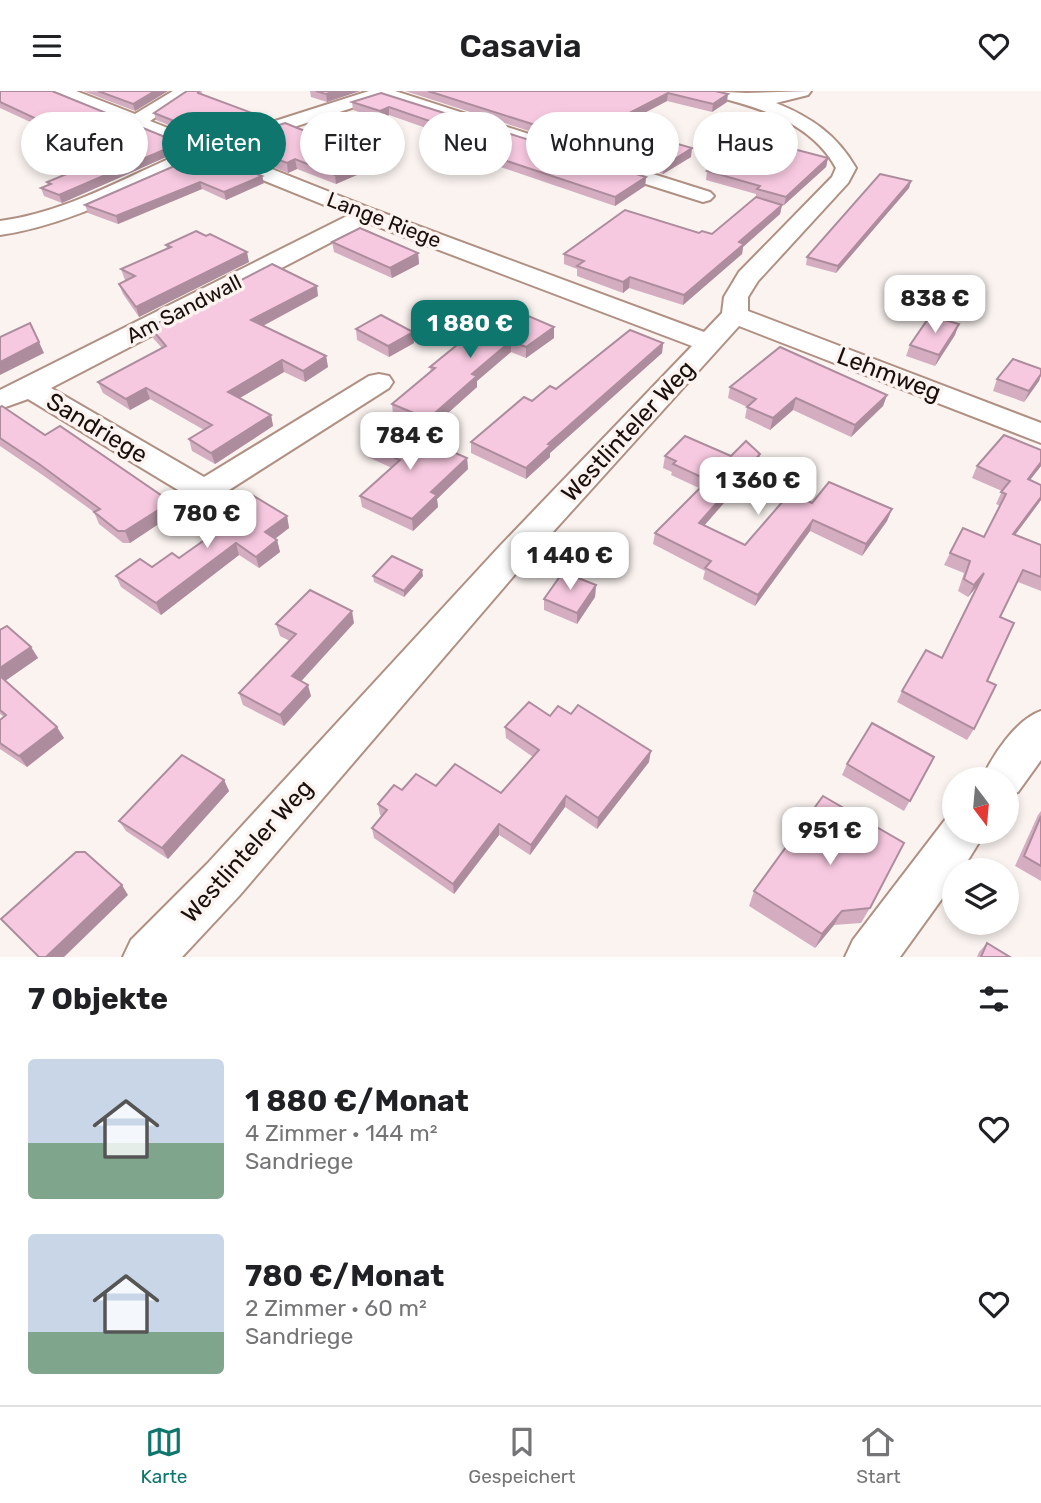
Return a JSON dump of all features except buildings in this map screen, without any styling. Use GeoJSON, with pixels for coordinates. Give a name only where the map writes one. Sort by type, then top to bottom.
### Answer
{"type":"FeatureCollection","features":[{"type":"Feature","properties":{"kind":"street","name":"Lange Riege"},"geometry":{"type":"LineString","coordinates":[[61,91],[111,112]]}},
{"type":"Feature","properties":{"kind":"street"},"geometry":{"type":"LineString","coordinates":[[148,114],[185,91]]}},
{"type":"Feature","properties":{"kind":"street"},"geometry":{"type":"LineString","coordinates":[[716,91],[739,97],[777,98],[802,91]]}},
{"type":"Feature","properties":{"kind":"street"},"geometry":{"type":"LineString","coordinates":[[797,112],[796,103],[802,91]]}},
{"type":"Feature","properties":{"kind":"street"},"geometry":{"type":"LineString","coordinates":[[286,124],[383,92],[526,139]]}},
{"type":"Feature","properties":{"kind":"street","name":"Westlinteler Weg"},"geometry":{"type":"LineString","coordinates":[[739,97],[780,112]]}},
{"type":"Feature","properties":{"kind":"street","name":"Westlinteler Weg"},"geometry":{"type":"LineString","coordinates":[[148,957],[223,880],[501,567],[735,315],[736,297],[748,277],[841,179],[846,168],[842,157],[798,119]]}},
{"type":"Feature","properties":{"kind":"street"},"geometry":{"type":"LineString","coordinates":[[4,231],[67,211],[162,170]]}},
{"type":"Feature","properties":{"kind":"street","name":"Lange Riege"},"geometry":{"type":"LineString","coordinates":[[271,175],[367,215],[709,343]]}},
{"type":"Feature","properties":{"kind":"street"},"geometry":{"type":"LineString","coordinates":[[637,175],[703,196]]}},
{"type":"Feature","properties":{"kind":"street","name":"Am Sandwall"},"geometry":{"type":"LineString","coordinates":[[0,400],[30,388],[367,215]]}},
{"type":"Feature","properties":{"kind":"street","name":"Lehmweg"},"geometry":{"type":"LineString","coordinates":[[735,315],[1041,434]]}},
{"type":"Feature","properties":{"kind":"street","name":"Sandriege"},"geometry":{"type":"LineString","coordinates":[[30,388],[204,491],[379,382]]}},
{"type":"Feature","properties":{"kind":"street"},"geometry":{"type":"LineString","coordinates":[[1012,767],[1041,728]]}},
{"type":"Feature","properties":{"kind":"street"},"geometry":{"type":"LineString","coordinates":[[870,957],[954,844]]}}]}
